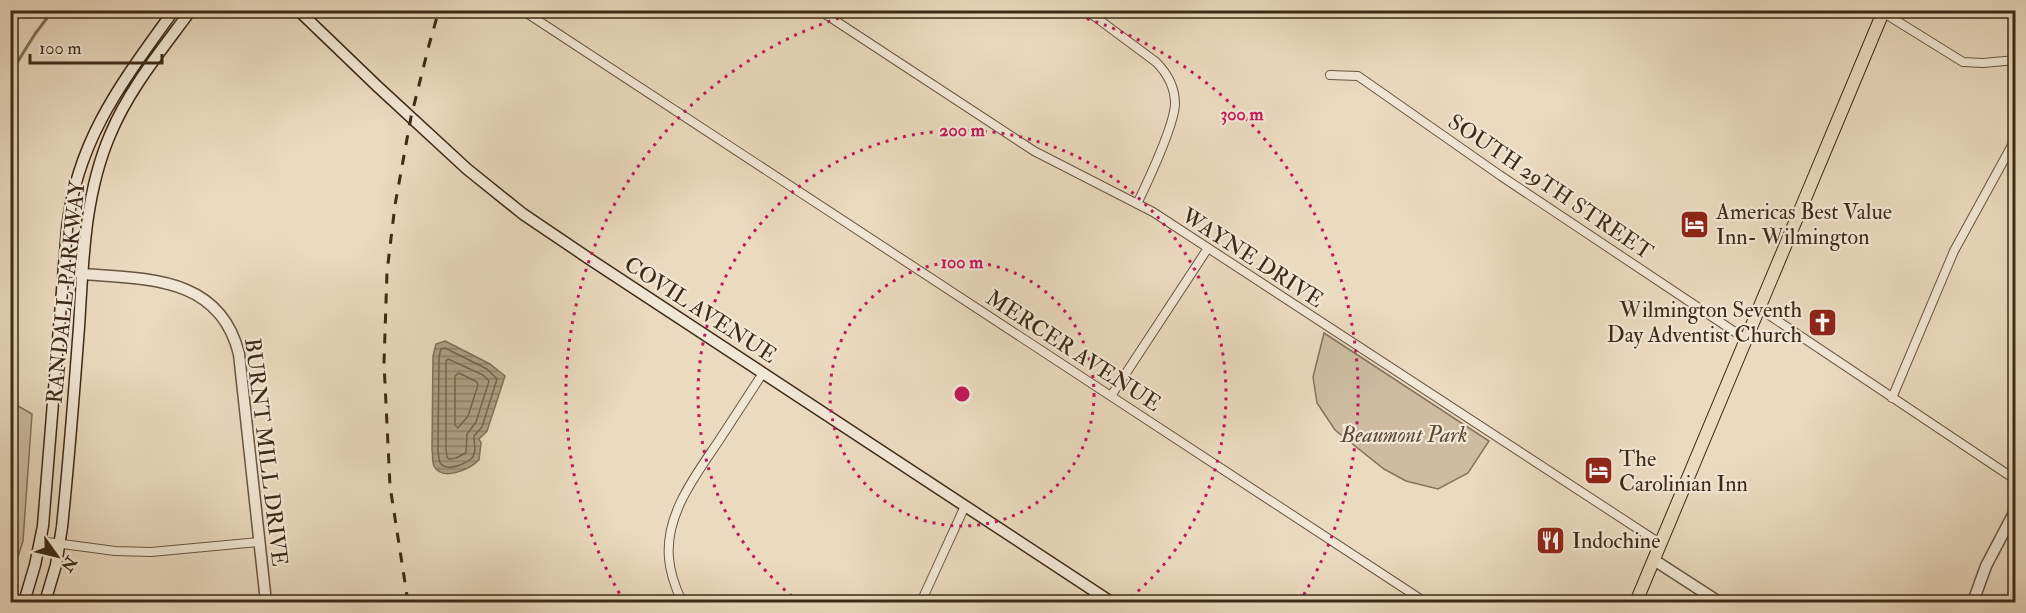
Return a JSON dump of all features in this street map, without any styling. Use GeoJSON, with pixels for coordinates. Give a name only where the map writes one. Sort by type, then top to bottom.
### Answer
{"type":"FeatureCollection","features":[{"type":"Feature","properties":{"kind":"main road","name":"RANDALL PARKWAY"},"geometry":{"type":"LineString","coordinates":[[24,603],[40,541],[71,198],[88,146],[101,117],[120,85],[174,10]]}},
{"type":"Feature","properties":{"kind":"main road","name":"RANDALL PARKWAY"},"geometry":{"type":"LineString","coordinates":[[45,603],[60,543],[91,192],[118,117],[138,81],[191,10]]}},
{"type":"Feature","properties":{"kind":"main road","name":"COVIL AVENUE"},"geometry":{"type":"LineString","coordinates":[[298,10],[447,152],[503,199],[588,258],[1111,603]]}},
{"type":"Feature","properties":{"kind":"main road"},"geometry":{"type":"LineString","coordinates":[[1636,603],[1884,12]]}},
{"type":"Feature","properties":{"kind":"main road","name":"BURNT MILL DRIVE"},"geometry":{"type":"LineString","coordinates":[[82,274],[172,283],[191,291],[207,302],[227,321],[239,354],[266,603]]}},
{"type":"Feature","properties":{"kind":"main road"},"geometry":{"type":"LineString","coordinates":[[1973,603],[1986,566],[2016,509]]}},
{"type":"Feature","properties":{"kind":"main road"},"geometry":{"type":"LineString","coordinates":[[1654,560],[1719,603]]}},
{"type":"Feature","properties":{"kind":"street","name":"MERCER AVENUE"},"geometry":{"type":"LineString","coordinates":[[522,10],[1425,603]]}},
{"type":"Feature","properties":{"kind":"street","name":"WAYNE DRIVE"},"geometry":{"type":"LineString","coordinates":[[819,10],[1034,151],[1137,204],[1208,248],[1661,544]]}},
{"type":"Feature","properties":{"kind":"street"},"geometry":{"type":"LineString","coordinates":[[1086,10],[1156,62],[1165,72],[1174,96],[1174,110],[1169,128],[1137,204]]}},
{"type":"Feature","properties":{"kind":"street"},"geometry":{"type":"LineString","coordinates":[[1884,12],[1963,62],[2016,60]]}},
{"type":"Feature","properties":{"kind":"street","name":"SOUTH 29TH STREET"},"geometry":{"type":"LineString","coordinates":[[1330,75],[1358,76],[1501,176],[1747,340]]}},
{"type":"Feature","properties":{"kind":"street"},"geometry":{"type":"LineString","coordinates":[[1892,398],[1954,251],[2016,138]]}},
{"type":"Feature","properties":{"kind":"street"},"geometry":{"type":"LineString","coordinates":[[1112,396],[1208,248]]}},
{"type":"Feature","properties":{"kind":"street"},"geometry":{"type":"LineString","coordinates":[[63,272],[82,274]]}},
{"type":"Feature","properties":{"kind":"street"},"geometry":{"type":"LineString","coordinates":[[1760,309],[2016,480]]}},
{"type":"Feature","properties":{"kind":"street"},"geometry":{"type":"LineString","coordinates":[[682,603],[675,586],[669,558],[671,534],[677,509],[690,484],[763,373]]}},
{"type":"Feature","properties":{"kind":"street"},"geometry":{"type":"LineString","coordinates":[[921,603],[965,506]]}},
{"type":"Feature","properties":{"kind":"street"},"geometry":{"type":"LineString","coordinates":[[40,541],[115,551],[151,552],[259,542]]}},
{"type":"Feature","properties":{"kind":"green space","name":"Beaumont Park"},"geometry":{"type":"Polygon","coordinates":[[[1324,333],[1489,441],[1468,473],[1438,489],[1406,481],[1384,469],[1335,430],[1317,403],[1313,377],[1324,333]]]}},
{"type":"Feature","properties":{"kind":"green space"},"geometry":{"type":"Polygon","coordinates":[[[11,402],[32,414],[23,541],[11,578],[11,402]]]}},
{"type":"Feature","properties":{"kind":"water"},"geometry":{"type":"Polygon","coordinates":[[[445,341],[490,364],[505,376],[487,431],[479,439],[481,443],[479,460],[463,470],[449,474],[438,471],[434,466],[432,450],[433,356],[436,344],[445,341]]]}},
{"type":"Feature","properties":{"kind":"waterway"},"geometry":{"type":"LineString","coordinates":[[10,74],[53,10]]}},
{"type":"Feature","properties":{"kind":"railway"},"geometry":{"type":"LineString","coordinates":[[408,602],[390,486],[384,363],[387,272],[395,205],[411,117],[439,10]]}},
{"type":"Feature","properties":{"kind":"place","name":"Americas Best Value Inn- Wilmington"},"geometry":{"type":"Point","coordinates":[1695,224]}},
{"type":"Feature","properties":{"kind":"place","name":"Wilmington Seventh Day Adventist Church"},"geometry":{"type":"Point","coordinates":[1823,322]}},
{"type":"Feature","properties":{"kind":"place","name":"The Carolinian Inn"},"geometry":{"type":"Point","coordinates":[1598,471]}},
{"type":"Feature","properties":{"kind":"place","name":"Indochine"},"geometry":{"type":"Point","coordinates":[1551,540]}}]}
